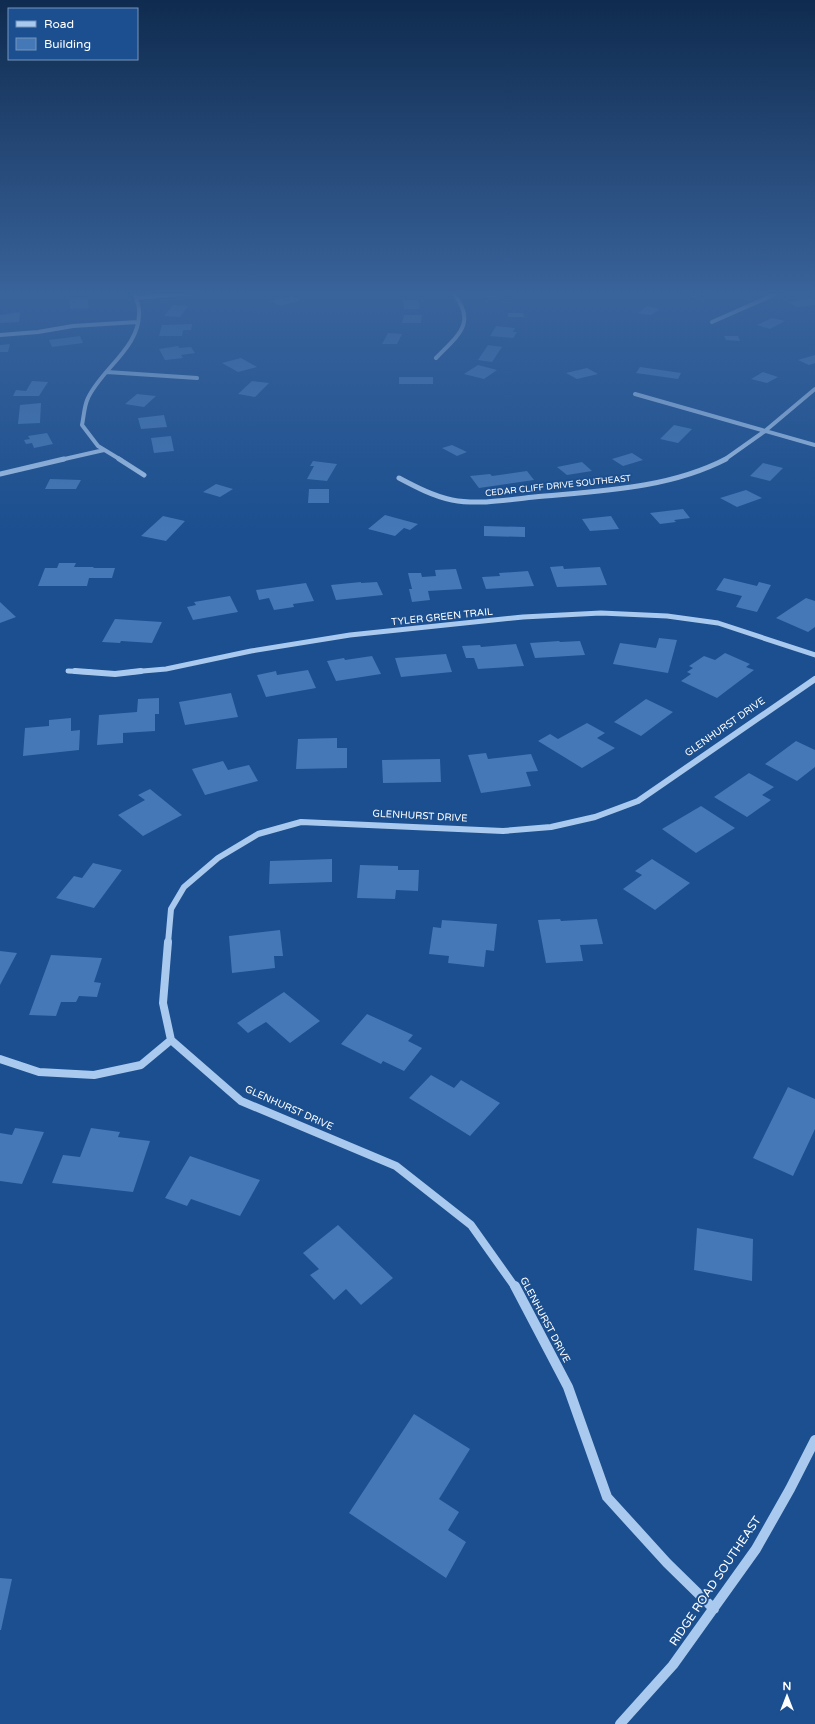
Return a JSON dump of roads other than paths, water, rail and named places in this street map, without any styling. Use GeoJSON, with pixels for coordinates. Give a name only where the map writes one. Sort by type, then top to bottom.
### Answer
{"type":"FeatureCollection","features":[{"type":"Feature","properties":{"kind":"street"},"geometry":{"type":"LineString","coordinates":[[106,373],[90,393],[85,407],[82,425],[98,446],[144,475]]}},
{"type":"Feature","properties":{"kind":"street"},"geometry":{"type":"LineString","coordinates":[[129,373],[197,378]]}},
{"type":"Feature","properties":{"kind":"street","name":"CEDAR CLIFF DRIVE SOUTHEAST"},"geometry":{"type":"LineString","coordinates":[[399,478],[426,492],[453,500],[483,502],[603,491],[675,479],[725,460],[765,431],[815,389]]}},
{"type":"Feature","properties":{"kind":"street"},"geometry":{"type":"LineString","coordinates":[[635,394],[815,445]]}},
{"type":"Feature","properties":{"kind":"street"},"geometry":{"type":"LineString","coordinates":[[0,474],[104,450]]}},
{"type":"Feature","properties":{"kind":"street","name":"TYLER GREEN TRAIL"},"geometry":{"type":"LineString","coordinates":[[68,672],[115,674],[166,669],[251,651],[350,636],[523,617],[601,612],[667,616],[718,623],[815,655]]}},
{"type":"Feature","properties":{"kind":"street","name":"GLENHURST DRIVE"},"geometry":{"type":"LineString","coordinates":[[714,1609],[667,1563],[607,1497],[568,1387],[513,1282],[471,1225],[396,1166],[241,1100],[171,1040],[163,1003],[171,909],[184,887],[218,858],[258,834],[301,822],[503,830],[551,827],[595,817],[638,801],[815,679]]}},
{"type":"Feature","properties":{"kind":"street"},"geometry":{"type":"LineString","coordinates":[[0,1059],[39,1072],[94,1075],[141,1065],[171,1040]]}},
{"type":"Feature","properties":{"kind":"street","name":"RIDGE ROAD SOUTHEAST"},"geometry":{"type":"LineString","coordinates":[[620,1724],[673,1665],[756,1549],[790,1489],[815,1440]]}}]}
